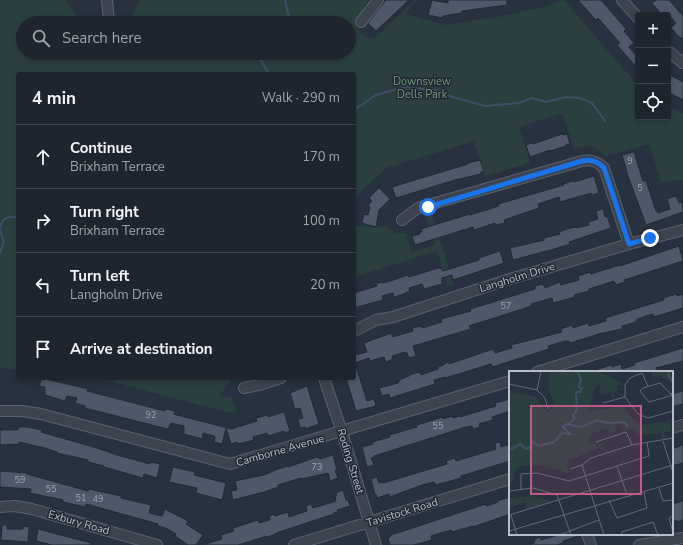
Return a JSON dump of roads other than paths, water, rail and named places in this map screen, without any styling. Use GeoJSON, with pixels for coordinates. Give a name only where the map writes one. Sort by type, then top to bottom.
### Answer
{"type":"FeatureCollection","features":[{"type":"Feature","properties":{"kind":"street"},"geometry":{"type":"LineString","coordinates":[[107,0],[109,16]]}},
{"type":"Feature","properties":{"kind":"street"},"geometry":{"type":"LineString","coordinates":[[361,22],[378,0]]}},
{"type":"Feature","properties":{"kind":"street"},"geometry":{"type":"LineString","coordinates":[[622,0],[635,15]]}},
{"type":"Feature","properties":{"kind":"street"},"geometry":{"type":"LineString","coordinates":[[671,53],[683,63]]}},
{"type":"Feature","properties":{"kind":"street"},"geometry":{"type":"LineString","coordinates":[[402,220],[418,208],[590,160],[599,162],[604,168],[629,244]]}},
{"type":"Feature","properties":{"kind":"street","name":"Langholm Drive"},"geometry":{"type":"LineString","coordinates":[[356,330],[365,324],[376,320],[393,317],[510,279],[629,244],[683,230]]}},
{"type":"Feature","properties":{"kind":"street"},"geometry":{"type":"LineString","coordinates":[[541,371],[683,326]]}},
{"type":"Feature","properties":{"kind":"street"},"geometry":{"type":"LineString","coordinates":[[244,388],[275,380]]}},
{"type":"Feature","properties":{"kind":"street","name":"Roding Street"},"geometry":{"type":"LineString","coordinates":[[325,380],[376,545]]}},
{"type":"Feature","properties":{"kind":"street","name":"Camborne Avenue"},"geometry":{"type":"LineString","coordinates":[[0,411],[22,411],[42,414],[230,464],[509,381]]}},
{"type":"Feature","properties":{"kind":"street"},"geometry":{"type":"LineString","coordinates":[[673,428],[683,425]]}},
{"type":"Feature","properties":{"kind":"street","name":"Tavistock Road"},"geometry":{"type":"LineString","coordinates":[[294,545],[509,479]]}},
{"type":"Feature","properties":{"kind":"street","name":"Exbury Road"},"geometry":{"type":"LineString","coordinates":[[0,507],[15,506],[32,509],[157,545]]}},
{"type":"Feature","properties":{"kind":"street"},"geometry":{"type":"LineString","coordinates":[[587,535],[591,545]]}},
{"type":"Feature","properties":{"kind":"street"},"geometry":{"type":"LineString","coordinates":[[639,545],[683,538]]}},
{"type":"Feature","properties":{"kind":"waterway"},"geometry":{"type":"LineString","coordinates":[[285,0],[289,16]]}},
{"type":"Feature","properties":{"kind":"waterway"},"geometry":{"type":"LineString","coordinates":[[261,60],[268,72]]}},
{"type":"Feature","properties":{"kind":"waterway"},"geometry":{"type":"LineString","coordinates":[[356,109],[376,95],[404,87],[441,91],[449,96],[485,106],[519,103],[532,98],[546,102],[566,97],[580,98],[592,103],[605,121]]}},
{"type":"Feature","properties":{"kind":"waterway"},"geometry":{"type":"LineString","coordinates":[[0,228],[4,219],[16,217]]}},
{"type":"Feature","properties":{"kind":"waterway"},"geometry":{"type":"LineString","coordinates":[[0,230],[4,242],[0,253]]}},
{"type":"Feature","properties":{"kind":"park label","name":"Downsview Dells Park"},"geometry":{"type":"Point","coordinates":[422,87]}}]}
